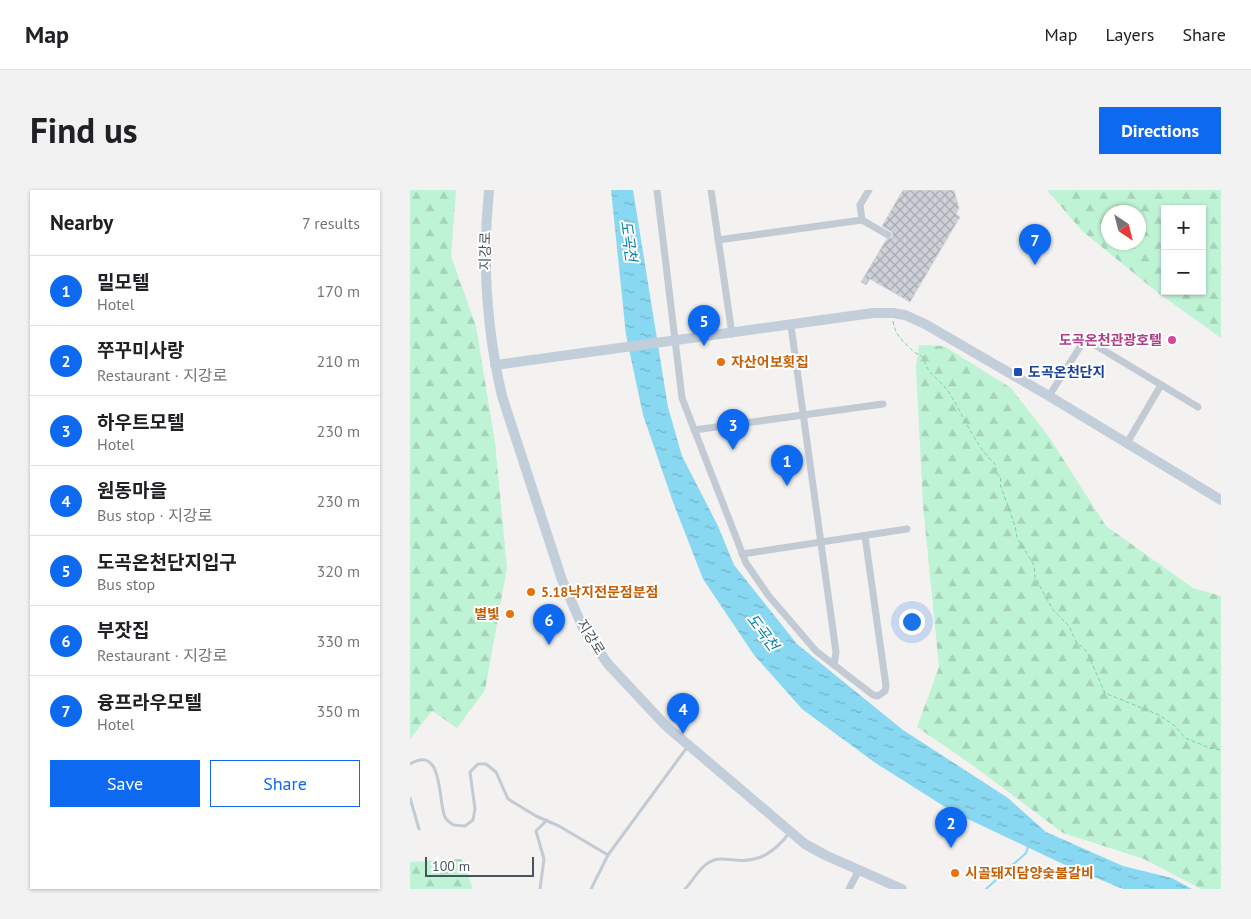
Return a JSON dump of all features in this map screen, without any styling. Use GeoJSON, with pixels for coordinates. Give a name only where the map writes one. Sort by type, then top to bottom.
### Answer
{"type":"FeatureCollection","features":[{"type":"Feature","properties":{"kind":"main road","name":"지강로"},"geometry":{"type":"LineString","coordinates":[[489,190],[485,226],[484,277],[495,366],[502,396],[562,580],[584,630],[621,680],[666,726],[790,832],[816,851],[902,889]]}},
{"type":"Feature","properties":{"kind":"main road"},"geometry":{"type":"LineString","coordinates":[[495,366],[627,348],[674,339],[732,334],[873,313],[905,315],[925,324],[1049,396],[1221,500]]}},
{"type":"Feature","properties":{"kind":"street"},"geometry":{"type":"LineString","coordinates":[[658,190],[682,398],[746,564],[768,595],[816,651],[874,695],[878,696],[885,692],[865,536]]}},
{"type":"Feature","properties":{"kind":"street"},"geometry":{"type":"LineString","coordinates":[[711,190],[732,334]]}},
{"type":"Feature","properties":{"kind":"street"},"geometry":{"type":"LineString","coordinates":[[862,220],[860,205],[869,190]]}},
{"type":"Feature","properties":{"kind":"street"},"geometry":{"type":"LineString","coordinates":[[718,240],[862,220],[888,235]]}},
{"type":"Feature","properties":{"kind":"street"},"geometry":{"type":"LineString","coordinates":[[791,326],[836,652],[834,665]]}},
{"type":"Feature","properties":{"kind":"street"},"geometry":{"type":"LineString","coordinates":[[1049,396],[1085,340],[1198,406]]}},
{"type":"Feature","properties":{"kind":"street"},"geometry":{"type":"LineString","coordinates":[[1127,443],[1161,384]]}},
{"type":"Feature","properties":{"kind":"street"},"geometry":{"type":"LineString","coordinates":[[694,430],[883,404]]}},
{"type":"Feature","properties":{"kind":"street"},"geometry":{"type":"LineString","coordinates":[[742,554],[907,529]]}},
{"type":"Feature","properties":{"kind":"street"},"geometry":{"type":"LineString","coordinates":[[849,889],[859,870]]}},
{"type":"Feature","properties":{"kind":"lane"},"geometry":{"type":"LineString","coordinates":[[591,889],[608,855],[688,746]]}},
{"type":"Feature","properties":{"kind":"lane"},"geometry":{"type":"LineString","coordinates":[[410,764],[420,760],[428,762],[434,768],[440,781],[445,816],[454,825],[465,826],[473,820],[475,809],[470,772],[474,766],[481,763],[492,768],[508,799],[608,855]]}},
{"type":"Feature","properties":{"kind":"lane"},"geometry":{"type":"LineString","coordinates":[[410,798],[419,829]]}},
{"type":"Feature","properties":{"kind":"lane"},"geometry":{"type":"LineString","coordinates":[[540,889],[544,859],[536,831],[547,820]]}},
{"type":"Feature","properties":{"kind":"lane"},"geometry":{"type":"LineString","coordinates":[[685,889],[700,869],[709,862],[722,857],[747,861],[763,858],[780,846],[790,832]]}},
{"type":"Feature","properties":{"kind":"path"},"geometry":{"type":"LineString","coordinates":[[893,313],[894,330],[902,342],[922,357],[926,369],[949,393],[953,404],[986,454],[996,465],[996,473],[1002,477],[1000,484],[1016,526],[1017,538],[1034,565],[1036,577],[1054,610],[1087,652],[1105,693],[1159,715],[1175,726],[1186,738],[1210,748],[1221,750]]}},
{"type":"Feature","properties":{"kind":"green space"},"geometry":{"type":"Polygon","coordinates":[[[410,190],[456,190],[451,256],[476,326],[495,443],[507,568],[485,690],[457,728],[432,711],[410,739],[410,190]]]}},
{"type":"Feature","properties":{"kind":"green space"},"geometry":{"type":"Polygon","coordinates":[[[1047,190],[1221,190],[1221,338],[1161,295],[1206,295],[1206,205],[1161,205],[1161,295],[1105,250],[1146,250],[1146,205],[1101,205],[1101,246],[1082,231],[1047,190]]]}},
{"type":"Feature","properties":{"kind":"green space"},"geometry":{"type":"Polygon","coordinates":[[[919,345],[944,346],[1011,388],[1049,437],[1106,526],[1193,588],[1221,596],[1221,889],[1201,889],[1144,859],[1063,833],[975,767],[917,727],[939,667],[923,505],[916,367],[919,345]]]}},
{"type":"Feature","properties":{"kind":"green space"},"geometry":{"type":"Polygon","coordinates":[[[462,859],[473,889],[410,889],[410,862],[462,859]]]}},
{"type":"Feature","properties":{"kind":"water","name":"도곡천"},"geometry":{"type":"Polygon","coordinates":[[[611,190],[633,190],[668,407],[682,456],[718,526],[734,565],[797,644],[903,730],[1008,798],[1046,832],[1123,866],[1172,878],[1192,889],[1123,889],[1065,865],[953,812],[874,762],[802,709],[754,655],[703,579],[673,502],[643,415],[626,335],[611,190]]]}},
{"type":"Feature","properties":{"kind":"building"},"geometry":{"type":"Polygon","coordinates":[[[903,190],[954,190],[959,208],[956,214],[960,217],[910,302],[870,279],[866,285],[861,282],[886,240],[893,237],[892,232],[882,226],[903,190]]]}},
{"type":"Feature","properties":{"kind":"waterway"},"geometry":{"type":"LineString","coordinates":[[986,889],[1026,853],[1028,847]]}},
{"type":"Feature","properties":{"kind":"place","name":"융프라우모텔"},"geometry":{"type":"Point","coordinates":[1035,265]}},
{"type":"Feature","properties":{"kind":"place","name":"도곡온천관광호텔"},"geometry":{"type":"Point","coordinates":[1172,340]}},
{"type":"Feature","properties":{"kind":"place","name":"도곡온천단지입구"},"geometry":{"type":"Point","coordinates":[704,346]}},
{"type":"Feature","properties":{"kind":"place","name":"자산어보횟집"},"geometry":{"type":"Point","coordinates":[721,362]}},
{"type":"Feature","properties":{"kind":"place","name":"도곡온천단지"},"geometry":{"type":"Point","coordinates":[1018,372]}},
{"type":"Feature","properties":{"kind":"place","name":"하우트모텔"},"geometry":{"type":"Point","coordinates":[733,450]}},
{"type":"Feature","properties":{"kind":"place","name":"밀모텔"},"geometry":{"type":"Point","coordinates":[787,486]}},
{"type":"Feature","properties":{"kind":"place","name":"5.18낙지전문점분점"},"geometry":{"type":"Point","coordinates":[531,592]}},
{"type":"Feature","properties":{"kind":"place","name":"별빛"},"geometry":{"type":"Point","coordinates":[510,614]}},
{"type":"Feature","properties":{"kind":"place","name":"부잣집"},"geometry":{"type":"Point","coordinates":[549,645]}},
{"type":"Feature","properties":{"kind":"place","name":"원동마을"},"geometry":{"type":"Point","coordinates":[683,734]}},
{"type":"Feature","properties":{"kind":"place","name":"쭈꾸미사랑"},"geometry":{"type":"Point","coordinates":[951,848]}},
{"type":"Feature","properties":{"kind":"place","name":"시골돼지담양숯불갈비"},"geometry":{"type":"Point","coordinates":[955,873]}}]}
